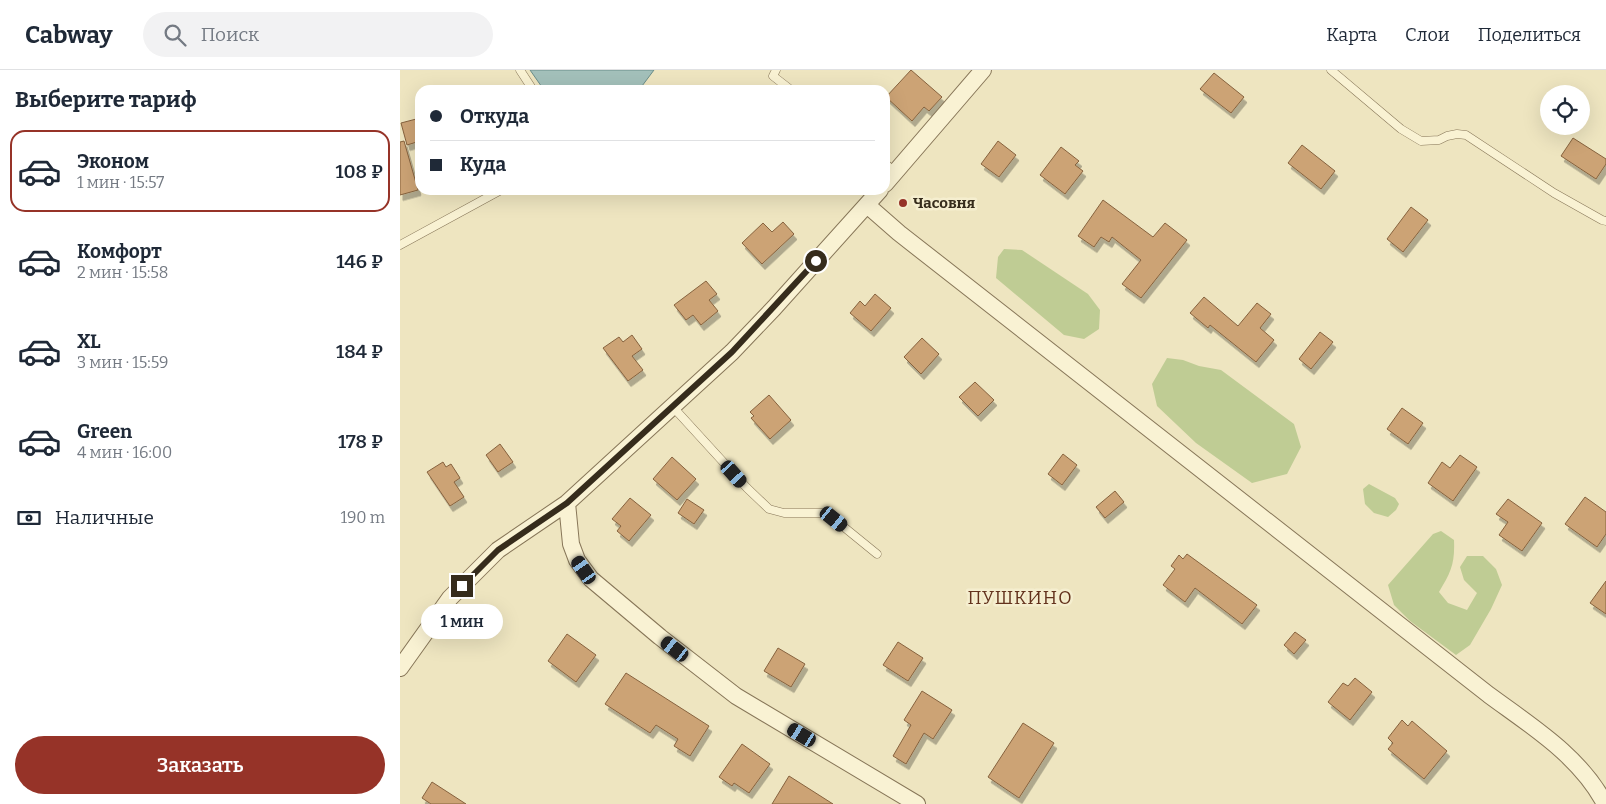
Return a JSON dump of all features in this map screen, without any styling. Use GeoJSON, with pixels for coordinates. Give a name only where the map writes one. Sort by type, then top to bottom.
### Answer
{"type":"FeatureCollection","features":[{"type":"Feature","properties":{"kind":"street"},"geometry":{"type":"LineString","coordinates":[[890,172],[983,70]]}},
{"type":"Feature","properties":{"kind":"street"},"geometry":{"type":"LineString","coordinates":[[400,668],[450,598],[498,550],[567,503],[732,352],[876,195]]}},
{"type":"Feature","properties":{"kind":"street"},"geometry":{"type":"LineString","coordinates":[[867,205],[899,233],[1489,695],[1553,742],[1595,785],[1604,804]]}},
{"type":"Feature","properties":{"kind":"street"},"geometry":{"type":"LineString","coordinates":[[567,503],[571,544],[577,560],[591,579],[660,637],[736,696],[917,804]]}},
{"type":"Feature","properties":{"kind":"lane"},"geometry":{"type":"LineString","coordinates":[[520,70],[530,85]]}},
{"type":"Feature","properties":{"kind":"lane"},"geometry":{"type":"LineString","coordinates":[[776,70],[773,76],[785,85]]}},
{"type":"Feature","properties":{"kind":"lane"},"geometry":{"type":"LineString","coordinates":[[1331,70],[1401,129],[1420,141],[1439,140],[1457,134],[1466,135],[1554,193],[1606,221]]}},
{"type":"Feature","properties":{"kind":"lane"},"geometry":{"type":"LineString","coordinates":[[400,245],[492,195]]}},
{"type":"Feature","properties":{"kind":"lane"},"geometry":{"type":"LineString","coordinates":[[672,406],[747,488],[769,509],[784,513],[823,514],[834,519],[877,554]]}},
{"type":"Feature","properties":{"kind":"green space"},"geometry":{"type":"Polygon","coordinates":[[[1004,249],[1022,250],[1088,294],[1100,310],[1099,329],[1084,339],[1064,335],[996,278],[998,257],[1004,249]]]}},
{"type":"Feature","properties":{"kind":"green space"},"geometry":{"type":"Polygon","coordinates":[[[1167,358],[1183,360],[1199,366],[1221,370],[1294,424],[1301,447],[1287,474],[1252,483],[1196,443],[1157,406],[1152,384],[1167,358]]]}},
{"type":"Feature","properties":{"kind":"green space"},"geometry":{"type":"Polygon","coordinates":[[[1369,484],[1395,498],[1399,504],[1396,510],[1388,517],[1374,513],[1365,504],[1363,489],[1369,484]]]}},
{"type":"Feature","properties":{"kind":"green space"},"geometry":{"type":"Polygon","coordinates":[[[1441,531],[1454,540],[1454,555],[1451,568],[1439,592],[1448,603],[1467,610],[1477,593],[1464,580],[1460,567],[1467,556],[1483,556],[1496,569],[1502,585],[1491,609],[1470,645],[1456,655],[1410,621],[1394,605],[1388,585],[1433,534],[1441,531]]]}},
{"type":"Feature","properties":{"kind":"water"},"geometry":{"type":"Polygon","coordinates":[[[530,70],[654,70],[643,85],[540,85],[530,70]]]}},
{"type":"Feature","properties":{"kind":"building"},"geometry":{"type":"Polygon","coordinates":[[[911,70],[942,97],[929,111],[924,107],[912,121],[890,101],[890,93],[911,70]]]}},
{"type":"Feature","properties":{"kind":"building"},"geometry":{"type":"Polygon","coordinates":[[[1214,73],[1244,97],[1231,113],[1200,89],[1214,73]]]}},
{"type":"Feature","properties":{"kind":"building"},"geometry":{"type":"Polygon","coordinates":[[[415,119],[415,143],[407,145],[401,123],[415,119]]]}},
{"type":"Feature","properties":{"kind":"building"},"geometry":{"type":"Polygon","coordinates":[[[1573,138],[1606,159],[1606,164],[1596,179],[1561,156],[1573,138]]]}},
{"type":"Feature","properties":{"kind":"building"},"geometry":{"type":"Polygon","coordinates":[[[404,141],[415,180],[415,191],[400,195],[400,142],[404,141]]]}},
{"type":"Feature","properties":{"kind":"building"},"geometry":{"type":"Polygon","coordinates":[[[998,141],[1016,155],[999,177],[981,164],[998,141]]]}},
{"type":"Feature","properties":{"kind":"building"},"geometry":{"type":"Polygon","coordinates":[[[1302,145],[1335,171],[1321,189],[1288,163],[1302,145]]]}},
{"type":"Feature","properties":{"kind":"building"},"geometry":{"type":"Polygon","coordinates":[[[1061,147],[1079,161],[1075,165],[1083,171],[1065,194],[1040,175],[1061,147]]]}},
{"type":"Feature","properties":{"kind":"building"},"geometry":{"type":"Polygon","coordinates":[[[1103,200],[1153,237],[1165,223],[1187,240],[1141,298],[1122,284],[1141,260],[1112,237],[1109,242],[1101,237],[1094,247],[1078,236],[1103,200]]]}},
{"type":"Feature","properties":{"kind":"building"},"geometry":{"type":"Polygon","coordinates":[[[1411,207],[1428,220],[1403,252],[1387,239],[1411,207]]]}},
{"type":"Feature","properties":{"kind":"building"},"geometry":{"type":"Polygon","coordinates":[[[783,222],[794,234],[762,264],[742,243],[763,223],[772,232],[783,222]]]}},
{"type":"Feature","properties":{"kind":"building"},"geometry":{"type":"Polygon","coordinates":[[[706,281],[717,294],[709,300],[718,311],[701,325],[693,315],[686,320],[674,305],[706,281]]]}},
{"type":"Feature","properties":{"kind":"building"},"geometry":{"type":"Polygon","coordinates":[[[875,294],[891,308],[871,331],[850,313],[860,301],[865,306],[875,294]]]}},
{"type":"Feature","properties":{"kind":"building"},"geometry":{"type":"Polygon","coordinates":[[[1204,297],[1238,326],[1257,303],[1271,314],[1260,328],[1274,340],[1256,362],[1210,325],[1208,328],[1190,313],[1204,297]]]}},
{"type":"Feature","properties":{"kind":"building"},"geometry":{"type":"Polygon","coordinates":[[[1320,332],[1333,342],[1311,369],[1299,359],[1320,332]]]}},
{"type":"Feature","properties":{"kind":"building"},"geometry":{"type":"Polygon","coordinates":[[[632,335],[642,349],[632,356],[643,370],[628,381],[603,348],[619,337],[623,342],[632,335]]]}},
{"type":"Feature","properties":{"kind":"building"},"geometry":{"type":"Polygon","coordinates":[[[922,338],[939,354],[921,374],[904,357],[922,338]]]}},
{"type":"Feature","properties":{"kind":"building"},"geometry":{"type":"Polygon","coordinates":[[[975,382],[994,400],[978,416],[959,397],[975,382]]]}},
{"type":"Feature","properties":{"kind":"building"},"geometry":{"type":"Polygon","coordinates":[[[769,395],[791,420],[770,439],[751,418],[754,416],[750,412],[769,395]]]}},
{"type":"Feature","properties":{"kind":"building"},"geometry":{"type":"Polygon","coordinates":[[[1402,408],[1423,423],[1408,444],[1387,429],[1402,408]]]}},
{"type":"Feature","properties":{"kind":"building"},"geometry":{"type":"Polygon","coordinates":[[[500,444],[513,462],[498,472],[486,455],[500,444]]]}},
{"type":"Feature","properties":{"kind":"building"},"geometry":{"type":"Polygon","coordinates":[[[1063,454],[1077,465],[1062,485],[1048,474],[1063,454]]]}},
{"type":"Feature","properties":{"kind":"building"},"geometry":{"type":"Polygon","coordinates":[[[1460,455],[1477,467],[1453,501],[1428,483],[1442,462],[1450,468],[1460,455]]]}},
{"type":"Feature","properties":{"kind":"building"},"geometry":{"type":"Polygon","coordinates":[[[672,457],[696,479],[677,500],[653,479],[672,457]]]}},
{"type":"Feature","properties":{"kind":"building"},"geometry":{"type":"Polygon","coordinates":[[[443,462],[446,467],[451,464],[460,478],[454,482],[464,497],[450,506],[427,472],[443,462]]]}},
{"type":"Feature","properties":{"kind":"building"},"geometry":{"type":"Polygon","coordinates":[[[1115,491],[1124,502],[1105,518],[1096,507],[1115,491]]]}},
{"type":"Feature","properties":{"kind":"building"},"geometry":{"type":"Polygon","coordinates":[[[1585,497],[1606,512],[1606,534],[1597,547],[1565,524],[1585,497]]]}},
{"type":"Feature","properties":{"kind":"building"},"geometry":{"type":"Polygon","coordinates":[[[630,498],[651,515],[629,541],[617,531],[621,526],[612,519],[630,498]]]}},
{"type":"Feature","properties":{"kind":"building"},"geometry":{"type":"Polygon","coordinates":[[[687,499],[704,510],[694,524],[678,513],[687,499]]]}},
{"type":"Feature","properties":{"kind":"building"},"geometry":{"type":"Polygon","coordinates":[[[1508,499],[1542,523],[1522,551],[1499,535],[1508,522],[1496,514],[1508,499]]]}},
{"type":"Feature","properties":{"kind":"building"},"geometry":{"type":"Polygon","coordinates":[[[1187,554],[1257,605],[1242,624],[1195,588],[1185,602],[1163,585],[1175,569],[1171,566],[1179,555],[1183,559],[1187,554]]]}},
{"type":"Feature","properties":{"kind":"building"},"geometry":{"type":"Polygon","coordinates":[[[1606,581],[1606,614],[1590,603],[1606,581]]]}},
{"type":"Feature","properties":{"kind":"building"},"geometry":{"type":"Polygon","coordinates":[[[1295,632],[1306,640],[1294,654],[1284,645],[1295,632]]]}},
{"type":"Feature","properties":{"kind":"building"},"geometry":{"type":"Polygon","coordinates":[[[567,634],[596,655],[576,682],[548,661],[567,634]]]}},
{"type":"Feature","properties":{"kind":"building"},"geometry":{"type":"Polygon","coordinates":[[[898,642],[923,658],[908,681],[883,665],[898,642]]]}},
{"type":"Feature","properties":{"kind":"building"},"geometry":{"type":"Polygon","coordinates":[[[778,648],[805,664],[791,687],[764,671],[778,648]]]}},
{"type":"Feature","properties":{"kind":"building"},"geometry":{"type":"Polygon","coordinates":[[[626,673],[709,726],[690,756],[674,746],[678,739],[656,725],[650,733],[605,704],[626,673]]]}},
{"type":"Feature","properties":{"kind":"building"},"geometry":{"type":"Polygon","coordinates":[[[1355,678],[1372,692],[1350,720],[1328,702],[1343,683],[1348,686],[1355,678]]]}},
{"type":"Feature","properties":{"kind":"building"},"geometry":{"type":"Polygon","coordinates":[[[922,691],[952,710],[933,739],[924,733],[906,764],[893,756],[911,725],[904,720],[922,691]]]}},
{"type":"Feature","properties":{"kind":"building"},"geometry":{"type":"Polygon","coordinates":[[[1402,720],[1408,726],[1412,721],[1447,751],[1424,779],[1388,749],[1393,743],[1388,738],[1402,720]]]}},
{"type":"Feature","properties":{"kind":"building"},"geometry":{"type":"Polygon","coordinates":[[[1023,723],[1054,743],[1019,798],[988,777],[1023,723]]]}},
{"type":"Feature","properties":{"kind":"building"},"geometry":{"type":"Polygon","coordinates":[[[742,744],[770,764],[749,793],[734,783],[732,786],[719,777],[742,744]]]}},
{"type":"Feature","properties":{"kind":"building"},"geometry":{"type":"Polygon","coordinates":[[[789,776],[833,804],[772,804],[789,776]]]}},
{"type":"Feature","properties":{"kind":"building"},"geometry":{"type":"Polygon","coordinates":[[[432,782],[466,804],[431,804],[422,798],[432,782]]]}},
{"type":"Feature","properties":{"kind":"place","name":"Часовня"},"geometry":{"type":"Point","coordinates":[903,203]}},
{"type":"Feature","properties":{"kind":"district","name":"ПУШКИНО"},"geometry":{"type":"Point","coordinates":[1020,598]}},
{"type":"Feature","properties":{"kind":"route"},"geometry":{"type":"LineString","coordinates":[[462,586],[498,550],[567,503],[732,352],[816,261]]}}]}
